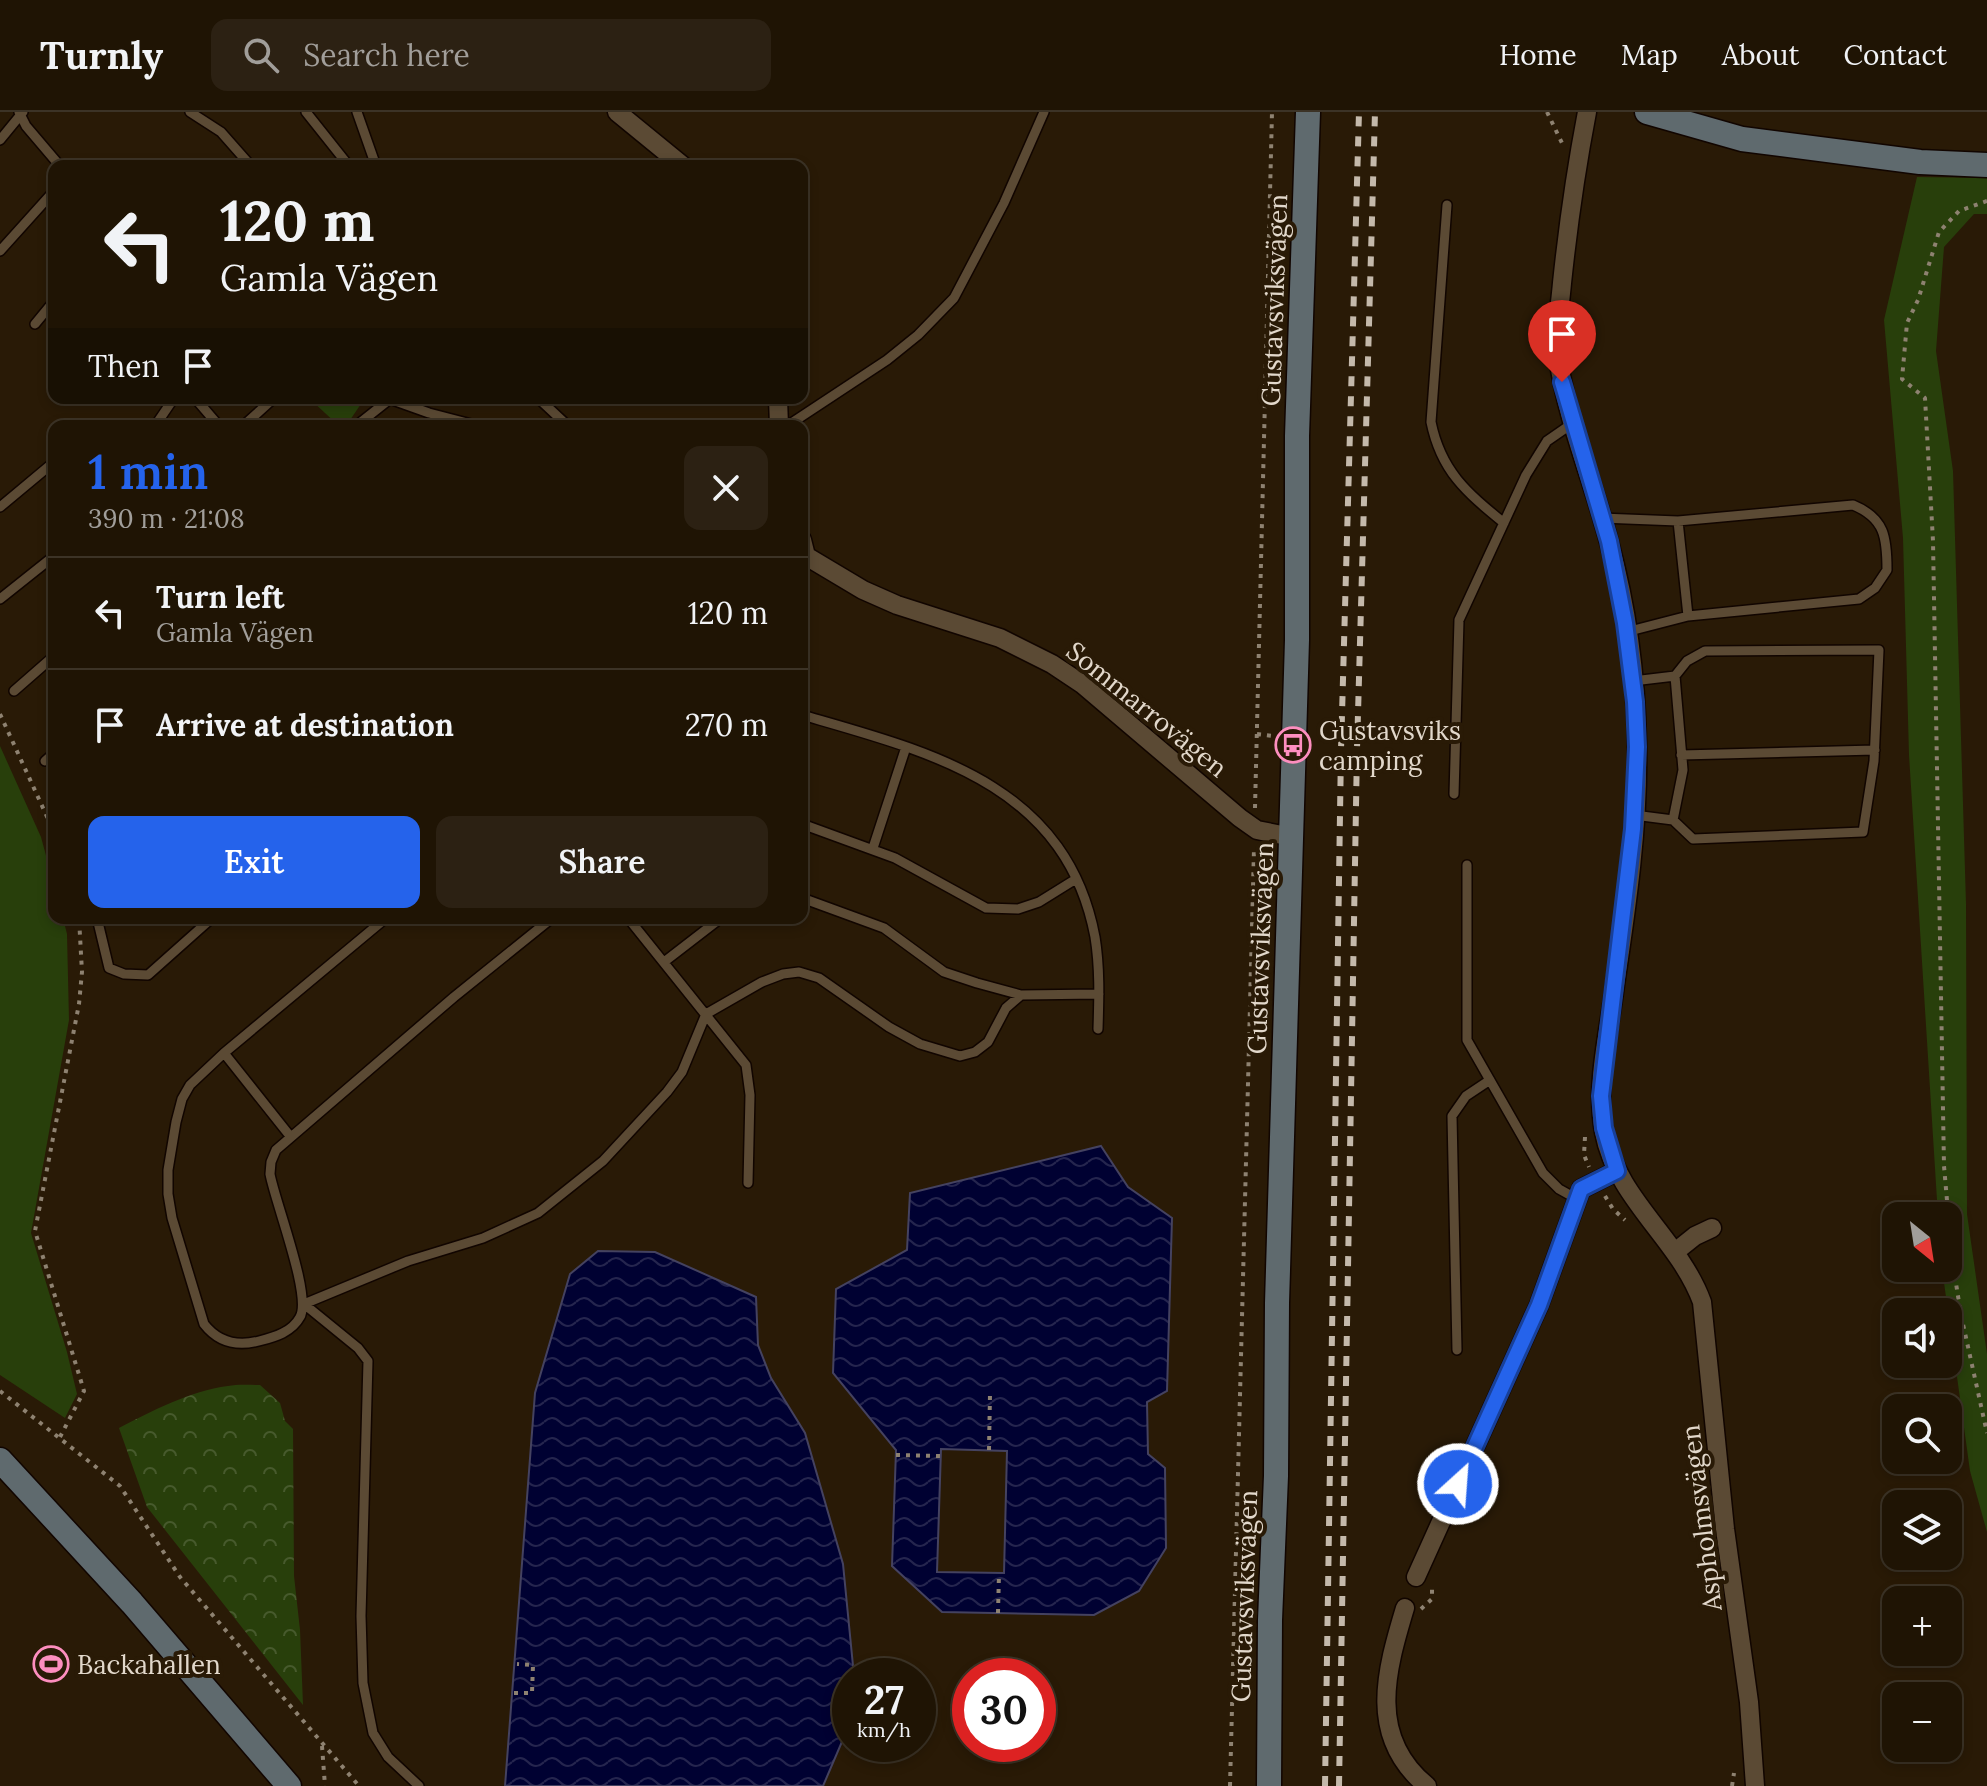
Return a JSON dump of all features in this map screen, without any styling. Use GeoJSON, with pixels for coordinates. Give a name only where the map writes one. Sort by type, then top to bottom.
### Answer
{"type":"FeatureCollection","features":[{"type":"Feature","properties":{"kind":"street"},"geometry":{"type":"LineString","coordinates":[[617,112],[676,160]]}},
{"type":"Feature","properties":{"kind":"street","name":"Gustavsviksvägen"},"geometry":{"type":"LineString","coordinates":[[1269,1786],[1277,1303],[1297,640],[1297,436],[1308,112]]}},
{"type":"Feature","properties":{"kind":"street","name":"Aspholmsvägen"},"geometry":{"type":"LineString","coordinates":[[1587,112],[1565,250],[1558,353],[1573,423],[1617,578],[1633,681],[1637,747],[1634,815],[1620,954],[1601,1096],[1604,1128],[1617,1171],[1638,1206],[1690,1272],[1702,1302],[1725,1529],[1749,1702],[1755,1786]]}},
{"type":"Feature","properties":{"kind":"street"},"geometry":{"type":"LineString","coordinates":[[1647,112],[1742,139],[1920,162],[1987,165]]}},
{"type":"Feature","properties":{"kind":"street","name":"Sommarrovägen"},"geometry":{"type":"LineString","coordinates":[[808,554],[863,590],[897,605],[1000,638],[1052,664],[1082,684],[1254,828],[1292,837]]}},
{"type":"Feature","properties":{"kind":"street"},"geometry":{"type":"LineString","coordinates":[[1416,1577],[1539,1305],[1581,1189],[1617,1171]]}},
{"type":"Feature","properties":{"kind":"street"},"geometry":{"type":"LineString","coordinates":[[1675,1252],[1695,1236],[1712,1228]]}},
{"type":"Feature","properties":{"kind":"street"},"geometry":{"type":"LineString","coordinates":[[5,1468],[111,1580],[289,1786]]}},
{"type":"Feature","properties":{"kind":"street"},"geometry":{"type":"LineString","coordinates":[[1405,1608],[1386,1676],[1387,1710],[1393,1738],[1403,1761],[1427,1786]]}},
{"type":"Feature","properties":{"kind":"lane"},"geometry":{"type":"LineString","coordinates":[[190,112],[221,132],[246,160]]}},
{"type":"Feature","properties":{"kind":"lane"},"geometry":{"type":"LineString","coordinates":[[306,112],[344,160]]}},
{"type":"Feature","properties":{"kind":"lane"},"geometry":{"type":"LineString","coordinates":[[357,112],[374,160]]}},
{"type":"Feature","properties":{"kind":"lane"},"geometry":{"type":"LineString","coordinates":[[796,420],[887,360],[918,335],[954,298],[998,216],[1044,112]]}},
{"type":"Feature","properties":{"kind":"lane"},"geometry":{"type":"LineString","coordinates":[[0,140],[21,113]]}},
{"type":"Feature","properties":{"kind":"lane"},"geometry":{"type":"LineString","coordinates":[[21,113],[26,126],[55,160]]}},
{"type":"Feature","properties":{"kind":"lane"},"geometry":{"type":"LineString","coordinates":[[0,251],[48,198]]}},
{"type":"Feature","properties":{"kind":"lane"},"geometry":{"type":"LineString","coordinates":[[1447,205],[1431,422],[1435,444],[1447,468],[1468,494],[1504,523]]}},
{"type":"Feature","properties":{"kind":"lane"},"geometry":{"type":"LineString","coordinates":[[35,324],[48,308]]}},
{"type":"Feature","properties":{"kind":"lane"},"geometry":{"type":"LineString","coordinates":[[200,404],[214,420]]}},
{"type":"Feature","properties":{"kind":"lane"},"geometry":{"type":"LineString","coordinates":[[250,420],[267,404]]}},
{"type":"Feature","properties":{"kind":"lane"},"geometry":{"type":"LineString","coordinates":[[363,420],[381,404]]}},
{"type":"Feature","properties":{"kind":"lane"},"geometry":{"type":"LineString","coordinates":[[405,404],[452,420]]}},
{"type":"Feature","properties":{"kind":"lane"},"geometry":{"type":"LineString","coordinates":[[544,404],[562,420]]}},
{"type":"Feature","properties":{"kind":"lane"},"geometry":{"type":"LineString","coordinates":[[1454,794],[1459,620],[1526,475],[1547,441],[1573,423]]}},
{"type":"Feature","properties":{"kind":"lane"},"geometry":{"type":"LineString","coordinates":[[0,507],[48,467]]}},
{"type":"Feature","properties":{"kind":"lane"},"geometry":{"type":"LineString","coordinates":[[1601,518],[1678,521],[1853,505],[1870,512],[1883,529],[1887,570],[1875,588],[1859,599],[1688,616],[1626,632]]}},
{"type":"Feature","properties":{"kind":"lane"},"geometry":{"type":"LineString","coordinates":[[1678,521],[1688,616]]}},
{"type":"Feature","properties":{"kind":"lane"},"geometry":{"type":"LineString","coordinates":[[0,599],[48,561]]}},
{"type":"Feature","properties":{"kind":"lane"},"geometry":{"type":"LineString","coordinates":[[1634,815],[1673,820],[1693,839],[1863,832],[1875,750],[1879,650],[1705,651],[1687,661],[1675,676],[1683,770],[1673,820]]}},
{"type":"Feature","properties":{"kind":"lane"},"geometry":{"type":"LineString","coordinates":[[14,691],[48,661]]}},
{"type":"Feature","properties":{"kind":"lane"},"geometry":{"type":"LineString","coordinates":[[1633,681],[1675,676]]}},
{"type":"Feature","properties":{"kind":"lane"},"geometry":{"type":"LineString","coordinates":[[808,717],[965,769],[993,785],[1043,828],[1063,855],[1087,906],[1099,969],[1098,1029]]}},
{"type":"Feature","properties":{"kind":"lane"},"geometry":{"type":"LineString","coordinates":[[873,848],[906,747]]}},
{"type":"Feature","properties":{"kind":"lane"},"geometry":{"type":"LineString","coordinates":[[1681,755],[1875,750]]}},
{"type":"Feature","properties":{"kind":"lane"},"geometry":{"type":"LineString","coordinates":[[45,761],[48,758]]}},
{"type":"Feature","properties":{"kind":"lane"},"geometry":{"type":"LineString","coordinates":[[808,826],[873,848],[929,875],[986,908],[1002,910],[1029,906],[1076,879]]}},
{"type":"Feature","properties":{"kind":"lane"},"geometry":{"type":"LineString","coordinates":[[1467,865],[1467,1040],[1543,1173],[1559,1189],[1577,1199]]}},
{"type":"Feature","properties":{"kind":"lane"},"geometry":{"type":"LineString","coordinates":[[808,900],[884,928],[944,972],[1021,995],[1099,994]]}},
{"type":"Feature","properties":{"kind":"lane"},"geometry":{"type":"LineString","coordinates":[[98,924],[109,968],[124,974],[148,975],[205,924]]}},
{"type":"Feature","properties":{"kind":"lane"},"geometry":{"type":"LineString","coordinates":[[379,924],[224,1053],[190,1085],[182,1099],[168,1170],[172,1218],[204,1324],[213,1336],[230,1343],[250,1343],[289,1330],[301,1316],[304,1304],[270,1174],[276,1150],[545,924]]}},
{"type":"Feature","properties":{"kind":"lane"},"geometry":{"type":"LineString","coordinates":[[633,924],[746,1065],[749,1077],[748,1183]]}},
{"type":"Feature","properties":{"kind":"lane"},"geometry":{"type":"LineString","coordinates":[[664,962],[713,924]]}},
{"type":"Feature","properties":{"kind":"lane"},"geometry":{"type":"LineString","coordinates":[[304,1304],[408,1261],[483,1238],[538,1213],[603,1161],[667,1092],[682,1072],[706,1014],[762,982],[799,972],[819,978],[889,1027],[920,1044],[960,1056],[975,1052],[988,1042],[1006,1008],[1021,995]]}},
{"type":"Feature","properties":{"kind":"lane"},"geometry":{"type":"LineString","coordinates":[[224,1053],[290,1136]]}},
{"type":"Feature","properties":{"kind":"lane"},"geometry":{"type":"LineString","coordinates":[[1457,1350],[1452,1116],[1466,1096],[1490,1080]]}},
{"type":"Feature","properties":{"kind":"lane"},"geometry":{"type":"LineString","coordinates":[[304,1304],[358,1348],[368,1361],[361,1616],[363,1683],[373,1733],[388,1757],[419,1786]]}},
{"type":"Feature","properties":{"kind":"path"},"geometry":{"type":"LineString","coordinates":[[1230,1786],[1272,112]]}},
{"type":"Feature","properties":{"kind":"path"},"geometry":{"type":"LineString","coordinates":[[1547,112],[1563,143]]}},
{"type":"Feature","properties":{"kind":"path"},"geometry":{"type":"LineString","coordinates":[[1987,201],[1959,211],[1939,232],[1918,300],[1907,323],[1902,379],[1925,398],[1933,541],[1944,1166],[1954,1272],[1987,1433]]}},
{"type":"Feature","properties":{"kind":"path"},"geometry":{"type":"LineString","coordinates":[[0,714],[48,819]]}},
{"type":"Feature","properties":{"kind":"path"},"geometry":{"type":"LineString","coordinates":[[1257,734],[1273,736]]}},
{"type":"Feature","properties":{"kind":"path"},"geometry":{"type":"LineString","coordinates":[[60,1437],[84,1391],[35,1231],[79,1004],[82,972],[79,924]]}},
{"type":"Feature","properties":{"kind":"path"},"geometry":{"type":"LineString","coordinates":[[0,1391],[120,1486],[180,1577],[359,1786]]}},
{"type":"Feature","properties":{"kind":"path"},"geometry":{"type":"LineString","coordinates":[[989,1450],[990,1394]]}},
{"type":"Feature","properties":{"kind":"path"},"geometry":{"type":"LineString","coordinates":[[896,1455],[941,1456]]}},
{"type":"Feature","properties":{"kind":"path"},"geometry":{"type":"LineString","coordinates":[[998,1613],[999,1573]]}},
{"type":"Feature","properties":{"kind":"path"},"geometry":{"type":"LineString","coordinates":[[514,1693],[532,1693],[533,1665],[517,1664]]}},
{"type":"Feature","properties":{"kind":"path"},"geometry":{"type":"LineString","coordinates":[[322,1743],[325,1786]]}},
{"type":"Feature","properties":{"kind":"green space"},"geometry":{"type":"Polygon","coordinates":[[[1917,177],[1987,178],[1987,214],[1974,214],[1944,247],[1936,351],[1953,471],[1966,904],[1967,1214],[1987,1354],[1987,1532],[1970,1471],[1962,1394],[1959,1394],[1957,1378],[1962,1378],[1962,1298],[1946,1298],[1944,1282],[1962,1282],[1962,1202],[1937,1202],[1909,755],[1903,538],[1884,320],[1917,177]]]}},
{"type":"Feature","properties":{"kind":"green space"},"geometry":{"type":"Polygon","coordinates":[[[315,404],[361,404],[350,420],[333,420],[315,404]]]}},
{"type":"Feature","properties":{"kind":"green space"},"geometry":{"type":"Polygon","coordinates":[[[0,746],[41,837],[48,863],[48,924],[64,924],[67,934],[69,1020],[31,1233],[77,1394],[65,1418],[0,1375],[0,746]]]}},
{"type":"Feature","properties":{"kind":"green space"},"geometry":{"type":"Polygon","coordinates":[[[232,1385],[260,1385],[280,1403],[285,1421],[293,1429],[294,1576],[303,1705],[147,1507],[119,1428],[200,1392],[232,1385]]]}},
{"type":"Feature","properties":{"kind":"water"},"geometry":{"type":"Polygon","coordinates":[[[1101,1146],[1128,1187],[1172,1218],[1167,1391],[1147,1402],[1148,1454],[1165,1468],[1166,1548],[1139,1591],[1094,1615],[942,1612],[892,1566],[896,1450],[833,1373],[836,1289],[907,1250],[910,1193],[1101,1146]],[[941,1449],[937,1572],[1004,1573],[1007,1451],[941,1449]]]}},
{"type":"Feature","properties":{"kind":"water"},"geometry":{"type":"Polygon","coordinates":[[[598,1251],[655,1252],[756,1297],[758,1345],[771,1378],[805,1433],[843,1564],[852,1658],[832,1658],[833,1762],[823,1786],[505,1786],[535,1393],[570,1274],[598,1251]]]}},
{"type":"Feature","properties":{"kind":"railway"},"geometry":{"type":"LineString","coordinates":[[1325,1786],[1341,750],[1359,112]]}},
{"type":"Feature","properties":{"kind":"railway"},"geometry":{"type":"LineString","coordinates":[[1339,1786],[1357,749],[1375,112]]}},
{"type":"Feature","properties":{"kind":"place","name":"Gustavsviks camping"},"geometry":{"type":"Point","coordinates":[1293,745]}},
{"type":"Feature","properties":{"kind":"place","name":"Backahallen"},"geometry":{"type":"Point","coordinates":[51,1664]}},
{"type":"Feature","properties":{"kind":"route"},"geometry":{"type":"LineString","coordinates":[[1458,1484],[1539,1305],[1581,1189],[1617,1171],[1607,1145],[1601,1096],[1633,829],[1637,747],[1635,702],[1625,623],[1609,541],[1562,382]]}}]}
